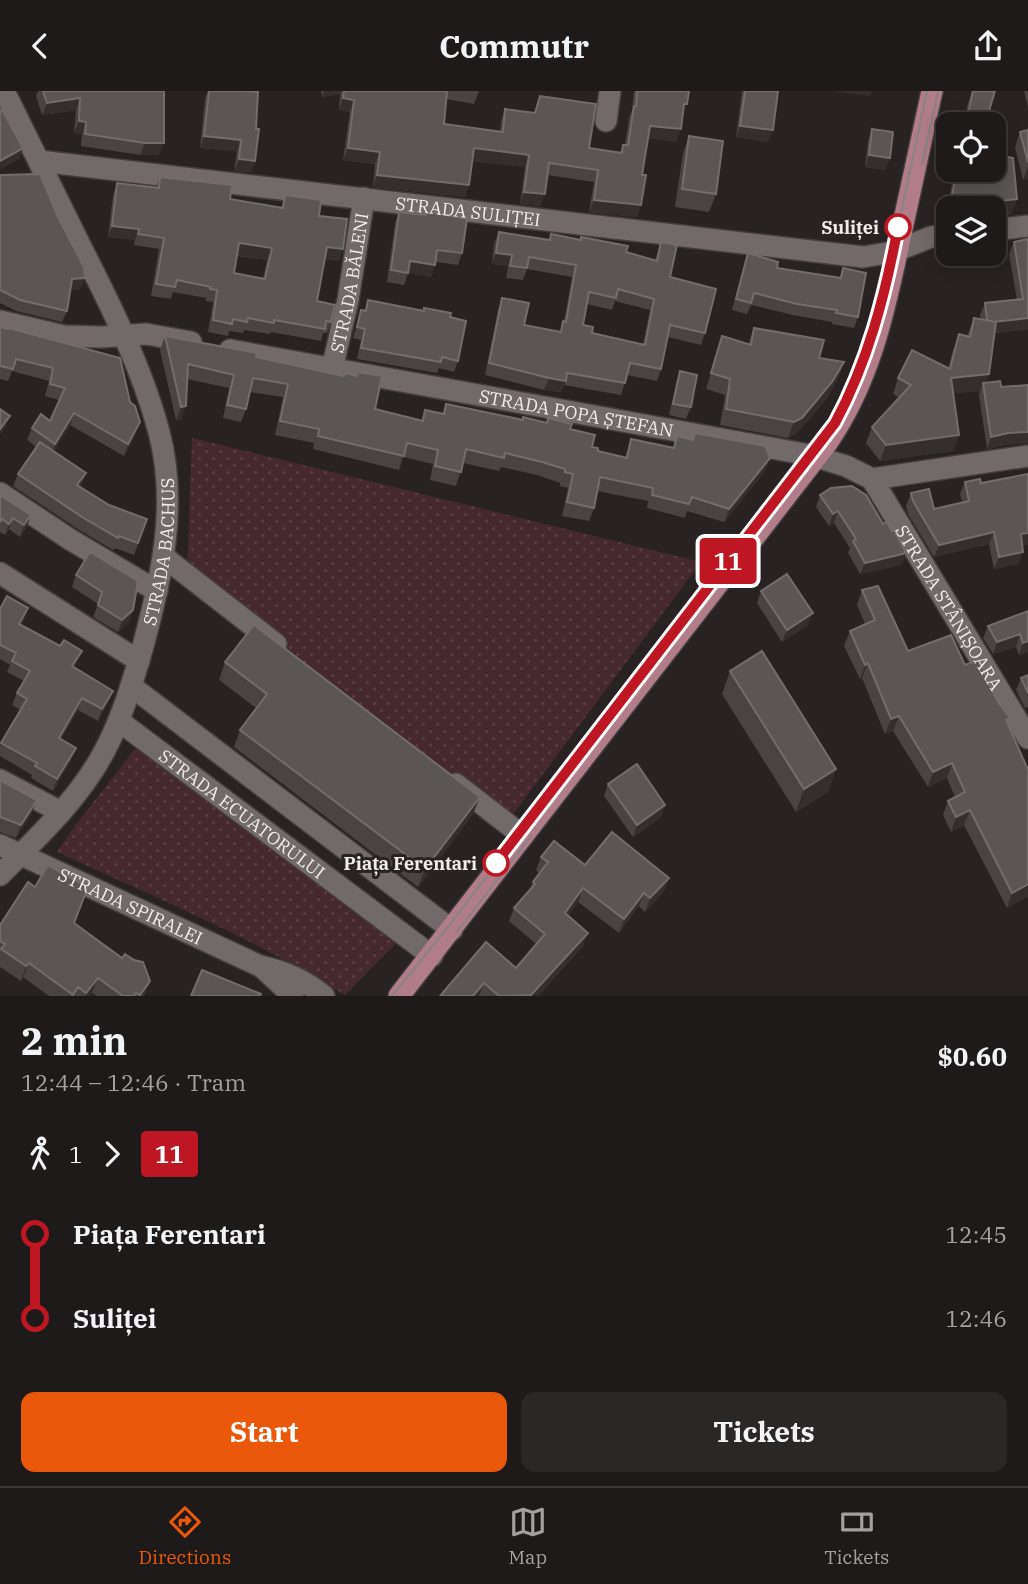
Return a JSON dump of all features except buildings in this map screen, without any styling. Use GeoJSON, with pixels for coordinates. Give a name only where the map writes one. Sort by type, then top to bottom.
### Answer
{"type":"FeatureCollection","features":[{"type":"Feature","properties":{"kind":"main road"},"geometry":{"type":"LineString","coordinates":[[399,996],[842,419],[870,361],[885,310],[932,91]]}},
{"type":"Feature","properties":{"kind":"street","name":"STRADA BACHUS"},"geometry":{"type":"LineString","coordinates":[[0,875],[61,812],[105,751],[139,661],[164,557],[168,516],[162,445],[147,395],[122,334],[4,91]]}},
{"type":"Feature","properties":{"kind":"street"},"geometry":{"type":"LineString","coordinates":[[606,121],[610,91]]}},
{"type":"Feature","properties":{"kind":"street","name":"STRADA SULIȚEI"},"geometry":{"type":"LineString","coordinates":[[38,161],[863,257],[898,250],[936,236]]}},
{"type":"Feature","properties":{"kind":"street","name":"STRADA BĂLENI"},"geometry":{"type":"LineString","coordinates":[[332,369],[348,300],[364,198]]}},
{"type":"Feature","properties":{"kind":"street"},"geometry":{"type":"LineString","coordinates":[[1006,229],[1028,226]]}},
{"type":"Feature","properties":{"kind":"street","name":"STRADA POPA ȘTEFAN"},"geometry":{"type":"LineString","coordinates":[[0,321],[64,336],[146,334],[816,456],[846,466],[872,479]]}},
{"type":"Feature","properties":{"kind":"street"},"geometry":{"type":"LineString","coordinates":[[872,479],[1028,456]]}},
{"type":"Feature","properties":{"kind":"street","name":"STRADA STÂNIȘOARA"},"geometry":{"type":"LineString","coordinates":[[872,479],[1028,738]]}},
{"type":"Feature","properties":{"kind":"street"},"geometry":{"type":"LineString","coordinates":[[0,493],[71,540],[157,591]]}},
{"type":"Feature","properties":{"kind":"street"},"geometry":{"type":"LineString","coordinates":[[164,557],[296,659]]}},
{"type":"Feature","properties":{"kind":"street"},"geometry":{"type":"LineString","coordinates":[[0,573],[139,661]]}},
{"type":"Feature","properties":{"kind":"street"},"geometry":{"type":"LineString","coordinates":[[131,686],[452,930]]}},
{"type":"Feature","properties":{"kind":"street","name":"STRADA ECUATORULUI"},"geometry":{"type":"LineString","coordinates":[[118,721],[432,956]]}},
{"type":"Feature","properties":{"kind":"street"},"geometry":{"type":"LineString","coordinates":[[438,770],[523,836]]}},
{"type":"Feature","properties":{"kind":"street"},"geometry":{"type":"LineString","coordinates":[[0,780],[61,812]]}},
{"type":"Feature","properties":{"kind":"street","name":"STRADA SPIRALEI"},"geometry":{"type":"LineString","coordinates":[[0,845],[260,966],[280,970],[300,979],[324,996]]}},
{"type":"Feature","properties":{"kind":"street","name":"STRADA SPIRALEI"},"geometry":{"type":"LineString","coordinates":[[260,966],[293,996]]}},
{"type":"Feature","properties":{"kind":"shaded area"},"geometry":{"type":"Polygon","coordinates":[[[192,438],[701,562],[508,821],[187,573],[192,438]]]}},
{"type":"Feature","properties":{"kind":"shaded area"},"geometry":{"type":"Polygon","coordinates":[[[138,745],[399,940],[345,995],[239,937],[57,852],[138,745]]]}},
{"type":"Feature","properties":{"kind":"tram line"},"geometry":{"type":"LineString","coordinates":[[392,996],[448,927],[835,423],[857,375],[881,300],[927,91]]}},
{"type":"Feature","properties":{"kind":"tram line"},"geometry":{"type":"LineString","coordinates":[[922,164],[938,91]]}},
{"type":"Feature","properties":{"kind":"tram line","name":"11"},"geometry":{"type":"LineString","coordinates":[[496,863],[835,423],[857,379],[873,335],[898,227]]}},
{"type":"Feature","properties":{"kind":"tram line"},"geometry":{"type":"LineString","coordinates":[[456,933],[531,836]]}},
{"type":"Feature","properties":{"kind":"place","name":"Suliței"},"geometry":{"type":"Point","coordinates":[898,227]}},
{"type":"Feature","properties":{"kind":"place","name":"Piața Ferentari"},"geometry":{"type":"Point","coordinates":[496,863]}}]}
